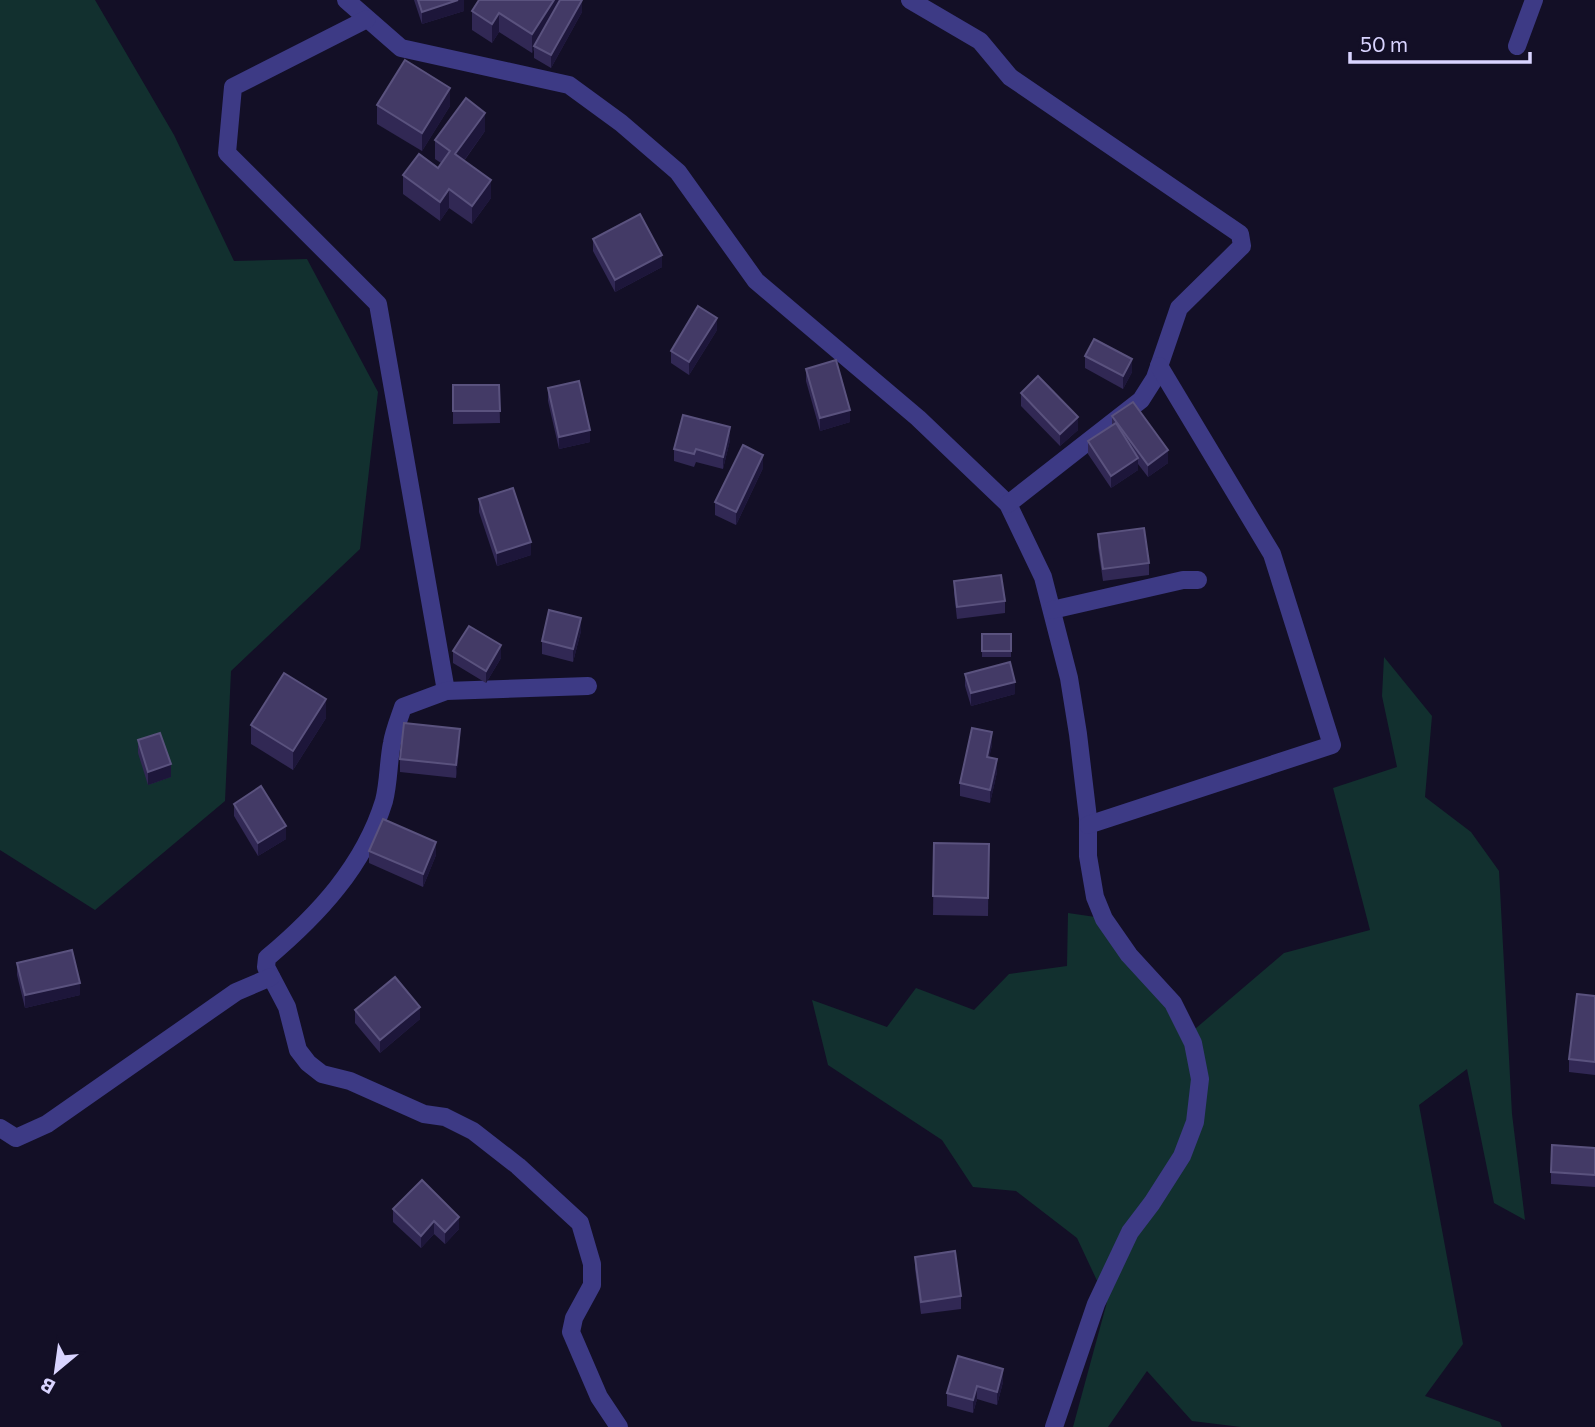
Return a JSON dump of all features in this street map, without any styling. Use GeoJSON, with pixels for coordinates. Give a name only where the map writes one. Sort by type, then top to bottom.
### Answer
{"type":"FeatureCollection","features":[{"type":"Feature","properties":{"kind":"street"},"geometry":{"type":"LineString","coordinates":[[346,0],[401,48],[569,85],[621,123],[678,172],[756,281],[918,418],[1008,504],[1042,577],[1052,610],[1078,734],[1093,884],[1104,919],[1129,955],[1173,1003],[1193,1043],[1200,1079],[1195,1122],[1182,1156],[1152,1203],[1129,1232],[1096,1304],[1054,1427]]}},
{"type":"Feature","properties":{"kind":"street"},"geometry":{"type":"LineString","coordinates":[[910,0],[980,41],[1010,77],[1240,234],[1242,246],[1179,308],[1159,366],[1141,400],[1008,504]]}},
{"type":"Feature","properties":{"kind":"street"},"geometry":{"type":"LineString","coordinates":[[1517,46],[1534,0]]}},
{"type":"Feature","properties":{"kind":"street"},"geometry":{"type":"LineString","coordinates":[[367,19],[233,87],[227,152],[378,304],[446,691]]}},
{"type":"Feature","properties":{"kind":"street"},"geometry":{"type":"LineString","coordinates":[[1088,825],[1332,745],[1272,554],[1159,366]]}},
{"type":"Feature","properties":{"kind":"street"},"geometry":{"type":"LineString","coordinates":[[1052,610],[1183,580],[1198,580]]}},
{"type":"Feature","properties":{"kind":"street"},"geometry":{"type":"LineString","coordinates":[[588,686],[446,691],[403,707],[392,742],[391,773],[383,804],[363,849],[324,907],[267,958],[266,967],[287,1007],[298,1049],[308,1063],[322,1074],[350,1081],[424,1114],[445,1117],[472,1131],[527,1174],[580,1223],[592,1264],[592,1285],[573,1318],[571,1332],[599,1396],[620,1427]]}},
{"type":"Feature","properties":{"kind":"street"},"geometry":{"type":"LineString","coordinates":[[0,1128],[16,1139],[47,1124],[236,992],[271,977]]}},
{"type":"Feature","properties":{"kind":"green space"},"geometry":{"type":"Polygon","coordinates":[[[0,0],[95,0],[174,135],[234,261],[307,259],[378,392],[360,549],[231,671],[225,801],[95,910],[0,850],[0,0]]]}},
{"type":"Feature","properties":{"kind":"green space"},"geometry":{"type":"Polygon","coordinates":[[[1384,657],[1432,716],[1425,797],[1471,832],[1499,871],[1512,1114],[1525,1220],[1494,1203],[1467,1069],[1419,1105],[1463,1344],[1425,1396],[1500,1422],[1502,1427],[1241,1427],[1192,1421],[1147,1371],[1108,1427],[1073,1427],[1107,1302],[1077,1238],[1016,1191],[973,1187],[942,1140],[828,1065],[812,1000],[887,1027],[916,988],[974,1010],[1009,974],[1067,966],[1068,913],[1109,919],[1195,1029],[1284,953],[1370,930],[1333,788],[1397,767],[1382,696],[1384,657]]]}},
{"type":"Feature","properties":{"kind":"building"},"geometry":{"type":"Polygon","coordinates":[[[418,0],[458,0],[422,12],[418,0]]]}},
{"type":"Feature","properties":{"kind":"building"},"geometry":{"type":"Polygon","coordinates":[[[479,0],[554,0],[532,34],[499,13],[492,24],[472,11],[479,0]]]}},
{"type":"Feature","properties":{"kind":"building"},"geometry":{"type":"Polygon","coordinates":[[[560,0],[582,0],[551,55],[534,46],[560,0]]]}},
{"type":"Feature","properties":{"kind":"building"},"geometry":{"type":"Polygon","coordinates":[[[405,60],[450,88],[422,133],[377,105],[405,60]]]}},
{"type":"Feature","properties":{"kind":"building"},"geometry":{"type":"Polygon","coordinates":[[[466,98],[485,113],[455,154],[491,180],[472,206],[449,189],[440,202],[403,175],[419,154],[438,168],[450,151],[435,140],[466,98]]]}},
{"type":"Feature","properties":{"kind":"building"},"geometry":{"type":"Polygon","coordinates":[[[640,214],[662,255],[615,280],[593,239],[640,214]]]}},
{"type":"Feature","properties":{"kind":"building"},"geometry":{"type":"Polygon","coordinates":[[[698,306],[717,318],[689,362],[671,351],[698,306]]]}},
{"type":"Feature","properties":{"kind":"building"},"geometry":{"type":"Polygon","coordinates":[[[1094,339],[1132,359],[1123,376],[1085,356],[1094,339]]]}},
{"type":"Feature","properties":{"kind":"building"},"geometry":{"type":"Polygon","coordinates":[[[836,360],[850,410],[820,418],[806,369],[836,360]]]}},
{"type":"Feature","properties":{"kind":"building"},"geometry":{"type":"Polygon","coordinates":[[[1038,376],[1078,417],[1060,434],[1021,393],[1038,376]]]}},
{"type":"Feature","properties":{"kind":"building"},"geometry":{"type":"Polygon","coordinates":[[[579,381],[590,430],[559,437],[548,388],[579,381]]]}},
{"type":"Feature","properties":{"kind":"building"},"geometry":{"type":"Polygon","coordinates":[[[453,385],[499,385],[500,411],[453,411],[453,385]]]}},
{"type":"Feature","properties":{"kind":"building"},"geometry":{"type":"Polygon","coordinates":[[[1133,402],[1168,450],[1148,465],[1112,416],[1133,402]]]}},
{"type":"Feature","properties":{"kind":"building"},"geometry":{"type":"Polygon","coordinates":[[[683,415],[730,427],[723,457],[696,449],[694,454],[674,449],[683,415]]]}},
{"type":"Feature","properties":{"kind":"building"},"geometry":{"type":"Polygon","coordinates":[[[1116,423],[1138,458],[1111,476],[1088,441],[1116,423]]]}},
{"type":"Feature","properties":{"kind":"building"},"geometry":{"type":"Polygon","coordinates":[[[743,445],[763,455],[736,512],[715,502],[743,445]]]}},
{"type":"Feature","properties":{"kind":"building"},"geometry":{"type":"Polygon","coordinates":[[[513,488],[531,542],[497,553],[479,499],[513,488]]]}},
{"type":"Feature","properties":{"kind":"building"},"geometry":{"type":"Polygon","coordinates":[[[1144,528],[1149,563],[1103,569],[1098,534],[1144,528]]]}},
{"type":"Feature","properties":{"kind":"building"},"geometry":{"type":"Polygon","coordinates":[[[1001,575],[1005,601],[957,607],[954,581],[1001,575]]]}},
{"type":"Feature","properties":{"kind":"building"},"geometry":{"type":"Polygon","coordinates":[[[549,610],[581,618],[573,649],[542,641],[549,610]]]}},
{"type":"Feature","properties":{"kind":"building"},"geometry":{"type":"Polygon","coordinates":[[[469,626],[501,645],[486,671],[453,651],[469,626]]]}},
{"type":"Feature","properties":{"kind":"building"},"geometry":{"type":"Polygon","coordinates":[[[982,634],[1011,634],[1011,651],[982,651],[982,634]]]}},
{"type":"Feature","properties":{"kind":"building"},"geometry":{"type":"Polygon","coordinates":[[[1010,662],[1015,682],[971,693],[965,674],[1010,662]]]}},
{"type":"Feature","properties":{"kind":"building"},"geometry":{"type":"Polygon","coordinates":[[[284,673],[326,699],[293,751],[251,725],[284,673]]]}},
{"type":"Feature","properties":{"kind":"building"},"geometry":{"type":"Polygon","coordinates":[[[404,723],[460,729],[456,765],[400,759],[404,723]]]}},
{"type":"Feature","properties":{"kind":"building"},"geometry":{"type":"Polygon","coordinates":[[[972,728],[992,732],[987,757],[997,759],[990,790],[960,783],[972,728]]]}},
{"type":"Feature","properties":{"kind":"building"},"geometry":{"type":"Polygon","coordinates":[[[160,733],[171,764],[148,772],[138,740],[160,733]]]}},
{"type":"Feature","properties":{"kind":"building"},"geometry":{"type":"Polygon","coordinates":[[[261,786],[286,826],[258,843],[234,804],[261,786]]]}},
{"type":"Feature","properties":{"kind":"building"},"geometry":{"type":"Polygon","coordinates":[[[383,819],[436,842],[423,874],[369,851],[383,819]]]}},
{"type":"Feature","properties":{"kind":"building"},"geometry":{"type":"Polygon","coordinates":[[[934,843],[989,844],[988,898],[933,896],[934,843]]]}},
{"type":"Feature","properties":{"kind":"building"},"geometry":{"type":"Polygon","coordinates":[[[72,950],[80,983],[25,995],[17,963],[72,950]]]}},
{"type":"Feature","properties":{"kind":"building"},"geometry":{"type":"Polygon","coordinates":[[[395,977],[420,1007],[380,1040],[355,1010],[395,977]]]}},
{"type":"Feature","properties":{"kind":"building"},"geometry":{"type":"Polygon","coordinates":[[[1577,994],[1595,996],[1595,1062],[1569,1059],[1577,994]]]}},
{"type":"Feature","properties":{"kind":"building"},"geometry":{"type":"Polygon","coordinates":[[[1552,1145],[1595,1148],[1595,1175],[1551,1172],[1552,1145]]]}},
{"type":"Feature","properties":{"kind":"building"},"geometry":{"type":"Polygon","coordinates":[[[422,1180],[459,1217],[445,1232],[434,1221],[421,1236],[393,1209],[422,1180]]]}},
{"type":"Feature","properties":{"kind":"building"},"geometry":{"type":"Polygon","coordinates":[[[955,1251],[961,1296],[921,1302],[915,1257],[955,1251]]]}},
{"type":"Feature","properties":{"kind":"building"},"geometry":{"type":"Polygon","coordinates":[[[958,1356],[1003,1369],[997,1392],[977,1386],[973,1400],[947,1393],[958,1356]]]}}]}
